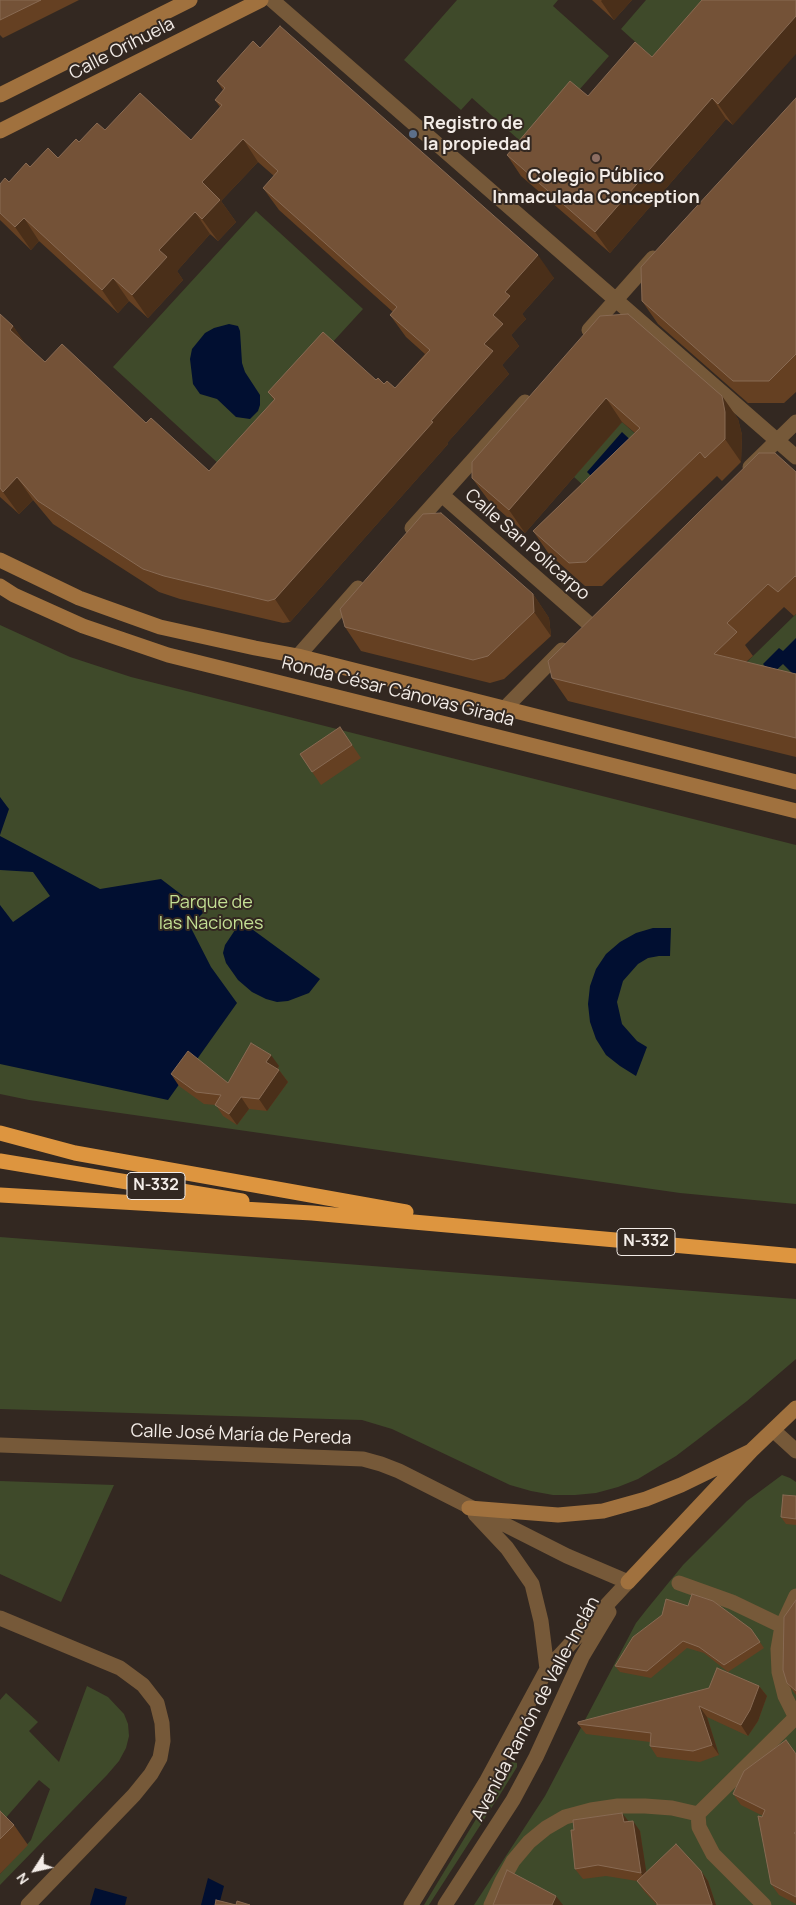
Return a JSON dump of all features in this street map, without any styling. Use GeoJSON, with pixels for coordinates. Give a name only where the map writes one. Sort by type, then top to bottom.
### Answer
{"type":"FeatureCollection","features":[{"type":"Feature","properties":{"kind":"highway"},"geometry":{"type":"LineString","coordinates":[[0,1132],[75,1153],[496,1228]]}},
{"type":"Feature","properties":{"kind":"highway","name":"N-332"},"geometry":{"type":"LineString","coordinates":[[0,1161],[312,1213]]}},
{"type":"Feature","properties":{"kind":"highway","name":"N-332"},"geometry":{"type":"LineString","coordinates":[[0,1195],[312,1213],[796,1256]]}},
{"type":"Feature","properties":{"kind":"street","name":"Calle Orihuela"},"geometry":{"type":"LineString","coordinates":[[0,95],[190,0]]}},
{"type":"Feature","properties":{"kind":"street","name":"Calle Orihuela"},"geometry":{"type":"LineString","coordinates":[[0,131],[261,0]]}},
{"type":"Feature","properties":{"kind":"street"},"geometry":{"type":"LineString","coordinates":[[272,0],[796,457]]}},
{"type":"Feature","properties":{"kind":"street"},"geometry":{"type":"LineString","coordinates":[[577,344],[662,249]]}},
{"type":"Feature","properties":{"kind":"street","name":"Calle San Policarpo"},"geometry":{"type":"LineString","coordinates":[[403,538],[532,394]]}},
{"type":"Feature","properties":{"kind":"street"},"geometry":{"type":"LineString","coordinates":[[738,478],[796,422]]}},
{"type":"Feature","properties":{"kind":"street","name":"Calle San Policarpo"},"geometry":{"type":"LineString","coordinates":[[442,495],[585,627],[505,708]]}},
{"type":"Feature","properties":{"kind":"street","name":"Ronda César Cánovas Girada"},"geometry":{"type":"LineString","coordinates":[[0,560],[79,598],[160,627],[298,656],[796,782]]}},
{"type":"Feature","properties":{"kind":"street"},"geometry":{"type":"LineString","coordinates":[[298,656],[370,575]]}},
{"type":"Feature","properties":{"kind":"street","name":"Ronda César Cánovas Girada"},"geometry":{"type":"LineString","coordinates":[[0,586],[83,626],[168,655],[796,811]]}},
{"type":"Feature","properties":{"kind":"street"},"geometry":{"type":"LineString","coordinates":[[628,1582],[751,1452],[796,1408]]}},
{"type":"Feature","properties":{"kind":"street"},"geometry":{"type":"LineString","coordinates":[[773,1430],[796,1451]]}},
{"type":"Feature","properties":{"kind":"street","name":"Calle José María de Pereda"},"geometry":{"type":"LineString","coordinates":[[0,1445],[363,1459],[398,1471],[567,1556],[628,1582]]}},
{"type":"Feature","properties":{"kind":"street"},"geometry":{"type":"LineString","coordinates":[[469,1508],[558,1515],[603,1511],[654,1496],[751,1452]]}},
{"type":"Feature","properties":{"kind":"street","name":"Calle José María de Pereda"},"geometry":{"type":"LineString","coordinates":[[469,1508],[507,1548],[532,1584],[541,1621],[547,1668]]}},
{"type":"Feature","properties":{"kind":"street","name":"Avenida Ramón de Valle-Inclán"},"geometry":{"type":"LineString","coordinates":[[412,1905],[486,1782],[547,1668],[628,1582]]}},
{"type":"Feature","properties":{"kind":"street","name":"Avenida Ramón de Valle-Inclán"},"geometry":{"type":"LineString","coordinates":[[445,1905],[513,1800],[536,1757],[582,1657],[628,1582]]}},
{"type":"Feature","properties":{"kind":"street"},"geometry":{"type":"LineString","coordinates":[[679,1583],[732,1602],[782,1626]]}},
{"type":"Feature","properties":{"kind":"street"},"geometry":{"type":"LineString","coordinates":[[760,1904],[712,1854],[699,1827],[698,1814],[796,1718],[785,1696],[779,1672],[778,1649],[782,1626],[796,1596]]}},
{"type":"Feature","properties":{"kind":"street"},"geometry":{"type":"LineString","coordinates":[[0,1618],[120,1668],[143,1685],[157,1703],[162,1723],[163,1741],[160,1758],[151,1774],[134,1795],[28,1905]]}},
{"type":"Feature","properties":{"kind":"street"},"geometry":{"type":"LineString","coordinates":[[491,1905],[513,1861],[529,1842],[546,1828],[565,1817],[591,1810],[627,1806],[672,1808],[698,1814]]}},
{"type":"Feature","properties":{"kind":"green space"},"geometry":{"type":"Polygon","coordinates":[[[457,0],[558,0],[553,6],[609,56],[528,148],[472,98],[461,110],[404,60],[457,0]]]}},
{"type":"Feature","properties":{"kind":"green space"},"geometry":{"type":"Polygon","coordinates":[[[646,0],[721,0],[662,66],[621,29],[646,0]]]}},
{"type":"Feature","properties":{"kind":"green space"},"geometry":{"type":"Polygon","coordinates":[[[256,211],[363,309],[220,465],[113,367],[256,211]]]}},
{"type":"Feature","properties":{"kind":"green space"},"geometry":{"type":"Polygon","coordinates":[[[622,422],[656,452],[603,503],[574,477],[622,422]]]}},
{"type":"Feature","properties":{"kind":"green space"},"geometry":{"type":"Polygon","coordinates":[[[796,614],[796,693],[731,678],[753,656],[796,614]]]}},
{"type":"Feature","properties":{"kind":"green space","name":"Parque de las Naciones"},"geometry":{"type":"Polygon","coordinates":[[[0,625],[70,657],[131,677],[796,845],[796,1204],[680,1193],[29,1100],[0,1094],[0,625]]]}},
{"type":"Feature","properties":{"kind":"green space"},"geometry":{"type":"Polygon","coordinates":[[[0,1237],[796,1299],[796,1359],[747,1401],[676,1456],[638,1479],[596,1493],[553,1495],[510,1485],[392,1429],[362,1420],[0,1409],[0,1237]]]}},
{"type":"Feature","properties":{"kind":"green space"},"geometry":{"type":"Polygon","coordinates":[[[782,1475],[796,1482],[796,1905],[474,1905],[545,1796],[636,1623],[683,1565],[747,1501],[782,1475]]]}},
{"type":"Feature","properties":{"kind":"green space"},"geometry":{"type":"Polygon","coordinates":[[[0,1481],[114,1485],[61,1602],[0,1574],[0,1481]]]}},
{"type":"Feature","properties":{"kind":"green space"},"geometry":{"type":"Polygon","coordinates":[[[87,1686],[108,1697],[124,1714],[128,1724],[129,1736],[126,1748],[119,1761],[107,1775],[0,1885],[0,1874],[31,1840],[50,1789],[39,1780],[3,1821],[0,1818],[0,1700],[6,1693],[38,1722],[29,1731],[59,1762],[87,1686]]]}},
{"type":"Feature","properties":{"kind":"green space"},"geometry":{"type":"Polygon","coordinates":[[[510,1763],[517,1763],[517,1767],[501,1793],[429,1905],[424,1905],[510,1763]]]}},
{"type":"Feature","properties":{"kind":"water"},"geometry":{"type":"Polygon","coordinates":[[[229,324],[238,326],[242,363],[245,372],[260,395],[258,411],[250,419],[236,417],[217,399],[200,394],[193,384],[190,359],[192,349],[205,333],[214,328],[229,324]]]}},
{"type":"Feature","properties":{"kind":"water"},"geometry":{"type":"Polygon","coordinates":[[[622,432],[639,448],[590,479],[591,476],[587,472],[622,432]]]}},
{"type":"Feature","properties":{"kind":"water"},"geometry":{"type":"Polygon","coordinates":[[[796,638],[796,673],[794,675],[783,664],[772,674],[763,664],[779,648],[783,651],[796,638]]]}},
{"type":"Feature","properties":{"kind":"water"},"geometry":{"type":"Polygon","coordinates":[[[0,797],[9,809],[0,835],[0,797]]]}},
{"type":"Feature","properties":{"kind":"water"},"geometry":{"type":"Polygon","coordinates":[[[0,836],[100,889],[161,879],[204,912],[190,926],[211,967],[237,1003],[168,1100],[0,1064],[0,905],[13,922],[50,896],[33,872],[0,870],[0,836]]]}},
{"type":"Feature","properties":{"kind":"water"},"geometry":{"type":"Polygon","coordinates":[[[241,921],[320,979],[309,993],[288,1001],[277,1002],[252,992],[238,980],[226,963],[223,953],[225,945],[241,921]]]}},
{"type":"Feature","properties":{"kind":"water"},"geometry":{"type":"Polygon","coordinates":[[[653,928],[671,928],[670,956],[648,958],[638,964],[623,981],[617,1002],[622,1024],[637,1041],[647,1047],[636,1076],[606,1055],[596,1039],[590,1022],[588,1004],[590,986],[596,969],[606,954],[620,942],[636,933],[653,928]]]}},
{"type":"Feature","properties":{"kind":"water"},"geometry":{"type":"Polygon","coordinates":[[[208,1878],[224,1886],[219,1905],[201,1905],[208,1878]]]}},
{"type":"Feature","properties":{"kind":"water"},"geometry":{"type":"Polygon","coordinates":[[[95,1888],[127,1897],[125,1905],[90,1905],[95,1888]]]}},
{"type":"Feature","properties":{"kind":"building"},"geometry":{"type":"Polygon","coordinates":[[[0,0],[41,0],[0,20],[0,0]]]}},
{"type":"Feature","properties":{"kind":"building"},"geometry":{"type":"Polygon","coordinates":[[[702,0],[796,0],[796,16],[718,104],[712,98],[595,232],[507,155],[570,81],[588,96],[635,42],[652,57],[702,0]]]}},
{"type":"Feature","properties":{"kind":"building"},"geometry":{"type":"Polygon","coordinates":[[[280,26],[538,255],[505,292],[510,296],[493,315],[503,324],[484,344],[493,351],[431,421],[433,422],[275,599],[268,601],[164,576],[143,569],[38,501],[17,477],[3,492],[0,488],[0,314],[13,326],[10,330],[45,362],[62,344],[146,423],[151,418],[209,471],[275,399],[268,392],[323,332],[376,380],[378,378],[384,384],[387,381],[395,388],[430,350],[390,315],[397,307],[263,188],[278,171],[243,139],[202,182],[220,200],[202,219],[195,212],[159,250],[167,257],[132,295],[113,278],[102,290],[24,218],[15,227],[0,213],[0,184],[5,178],[9,182],[26,163],[30,167],[48,148],[58,158],[76,139],[79,142],[97,123],[105,130],[140,93],[191,140],[222,105],[215,100],[225,88],[217,81],[253,41],[260,48],[280,26]]]}},
{"type":"Feature","properties":{"kind":"building"},"geometry":{"type":"Polygon","coordinates":[[[796,98],[796,354],[769,381],[733,381],[642,301],[641,267],[796,98]]]}},
{"type":"Feature","properties":{"kind":"building"},"geometry":{"type":"Polygon","coordinates":[[[628,314],[722,396],[725,412],[725,439],[705,458],[700,452],[586,562],[569,563],[533,531],[640,428],[606,398],[509,510],[472,478],[472,462],[600,316],[628,314]]]}},
{"type":"Feature","properties":{"kind":"building"},"geometry":{"type":"Polygon","coordinates":[[[759,453],[775,453],[796,472],[796,577],[778,592],[768,584],[727,623],[737,632],[714,654],[796,674],[796,738],[552,678],[548,661],[759,453]]]}},
{"type":"Feature","properties":{"kind":"building"},"geometry":{"type":"Polygon","coordinates":[[[441,513],[533,594],[534,612],[488,656],[473,660],[345,627],[340,609],[423,514],[441,513]]]}},
{"type":"Feature","properties":{"kind":"building"},"geometry":{"type":"Polygon","coordinates":[[[340,727],[352,745],[312,772],[300,754],[340,727]]]}},
{"type":"Feature","properties":{"kind":"building"},"geometry":{"type":"Polygon","coordinates":[[[251,1043],[271,1055],[266,1062],[279,1070],[259,1099],[241,1097],[229,1114],[215,1105],[221,1095],[196,1092],[171,1074],[188,1051],[228,1083],[251,1043]]]}},
{"type":"Feature","properties":{"kind":"building"},"geometry":{"type":"Polygon","coordinates":[[[783,1495],[796,1496],[796,1519],[781,1517],[783,1495]]]}},
{"type":"Feature","properties":{"kind":"building"},"geometry":{"type":"Polygon","coordinates":[[[692,1594],[713,1601],[751,1629],[760,1642],[724,1665],[699,1647],[683,1641],[647,1671],[615,1666],[633,1637],[662,1615],[666,1599],[688,1606],[692,1594]]]}},
{"type":"Feature","properties":{"kind":"building"},"geometry":{"type":"Polygon","coordinates":[[[796,1600],[796,1691],[787,1683],[783,1670],[784,1617],[796,1600]]]}},
{"type":"Feature","properties":{"kind":"building"},"geometry":{"type":"Polygon","coordinates":[[[717,1668],[759,1686],[750,1710],[741,1725],[699,1706],[712,1745],[693,1751],[650,1746],[651,1733],[578,1724],[578,1722],[709,1688],[717,1668]]]}},
{"type":"Feature","properties":{"kind":"building"},"geometry":{"type":"Polygon","coordinates":[[[786,1740],[796,1754],[796,1832],[794,1833],[796,1834],[796,1897],[771,1884],[758,1816],[762,1817],[765,1810],[733,1794],[744,1771],[786,1740]]]}},
{"type":"Feature","properties":{"kind":"building"},"geometry":{"type":"Polygon","coordinates":[[[0,1811],[14,1825],[0,1839],[0,1811]]]}},
{"type":"Feature","properties":{"kind":"building"},"geometry":{"type":"Polygon","coordinates":[[[622,1813],[624,1822],[633,1821],[641,1873],[598,1865],[575,1869],[571,1830],[574,1830],[573,1820],[622,1813]]]}},
{"type":"Feature","properties":{"kind":"building"},"geometry":{"type":"Polygon","coordinates":[[[676,1844],[701,1871],[712,1905],[657,1905],[637,1881],[676,1844]]]}},
{"type":"Feature","properties":{"kind":"building"},"geometry":{"type":"Polygon","coordinates":[[[507,1870],[556,1896],[552,1905],[493,1905],[507,1870]]]}},
{"type":"Feature","properties":{"kind":"building"},"geometry":{"type":"Polygon","coordinates":[[[216,1900],[236,1905],[215,1905],[216,1900]]]}},
{"type":"Feature","properties":{"kind":"building"},"geometry":{"type":"Polygon","coordinates":[[[237,1901],[250,1905],[236,1905],[237,1901]]]}},
{"type":"Feature","properties":{"kind":"place","name":"Registro de la propiedad"},"geometry":{"type":"Point","coordinates":[413,134]}},
{"type":"Feature","properties":{"kind":"place","name":"Colegio Público Inmaculada Conception"},"geometry":{"type":"Point","coordinates":[596,158]}}]}
